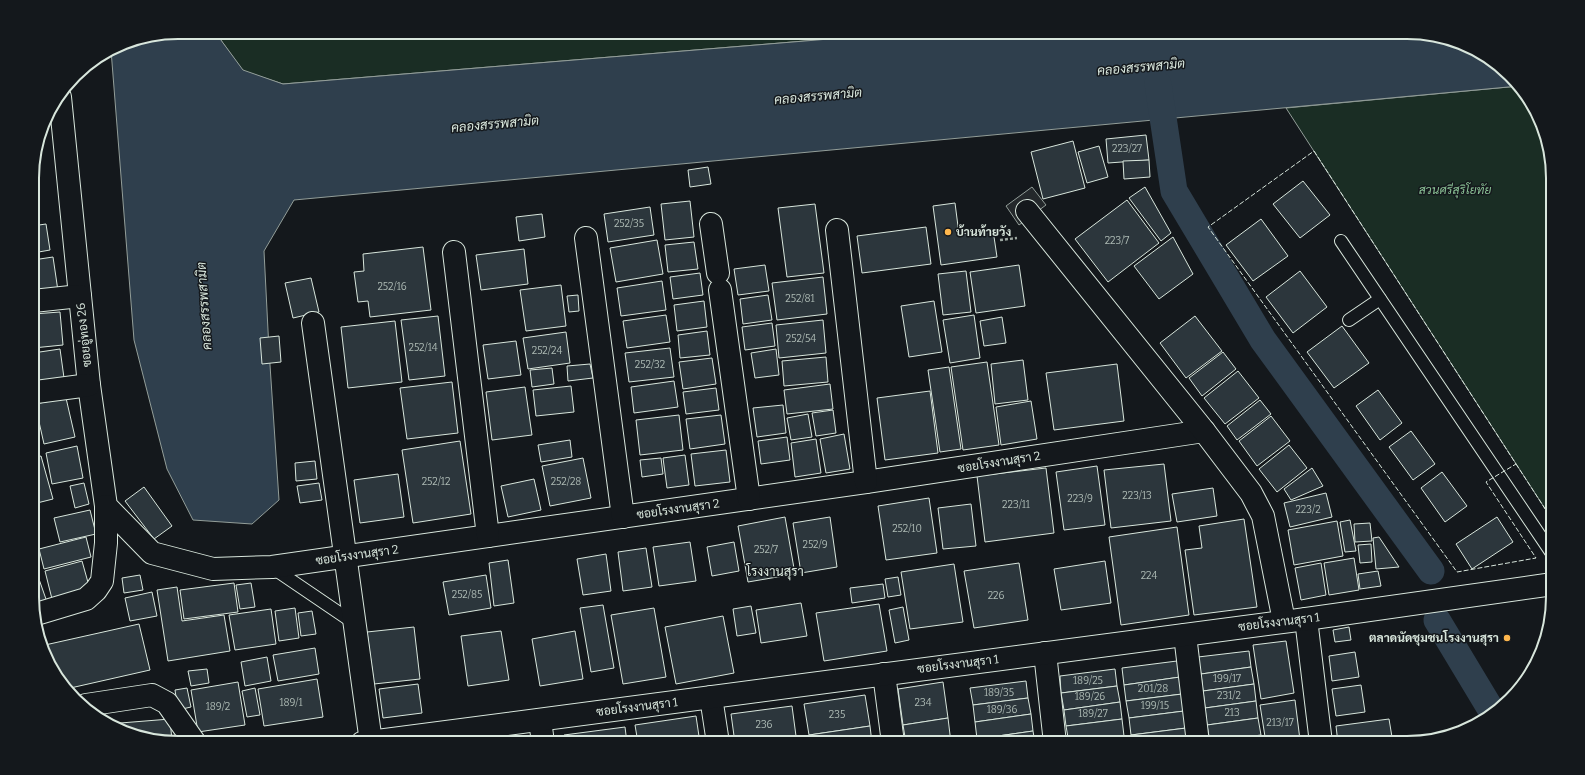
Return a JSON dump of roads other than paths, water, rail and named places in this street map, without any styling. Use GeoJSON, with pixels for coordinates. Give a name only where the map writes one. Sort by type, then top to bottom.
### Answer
{"type":"FeatureCollection","features":[{"type":"Feature","properties":{"kind":"street","name":"ซอยอู่ทอง 26"},"geometry":{"type":"LineString","coordinates":[[40,613],[86,599],[96,590],[102,581],[106,543],[106,506],[89,385],[61,105]]}},
{"type":"Feature","properties":{"kind":"street"},"geometry":{"type":"LineString","coordinates":[[1027,211],[1204,431],[1251,493],[1263,516],[1295,620],[1320,736]]}},
{"type":"Feature","properties":{"kind":"street"},"geometry":{"type":"LineString","coordinates":[[711,224],[749,499]]}},
{"type":"Feature","properties":{"kind":"street"},"geometry":{"type":"LineString","coordinates":[[837,230],[866,482]]}},
{"type":"Feature","properties":{"kind":"street"},"geometry":{"type":"LineString","coordinates":[[586,238],[624,517]]}},
{"type":"Feature","properties":{"kind":"street"},"geometry":{"type":"LineString","coordinates":[[454,252],[488,536]]}},
{"type":"Feature","properties":{"kind":"street"},"geometry":{"type":"LineString","coordinates":[[39,301],[80,296]]}},
{"type":"Feature","properties":{"kind":"street"},"geometry":{"type":"LineString","coordinates":[[313,323],[354,623],[365,736]]}},
{"type":"Feature","properties":{"kind":"street"},"geometry":{"type":"LineString","coordinates":[[39,392],[89,385]]}},
{"type":"Feature","properties":{"kind":"street","name":"ซอยโรงงานสุรา 2"},"geometry":{"type":"LineString","coordinates":[[106,506],[152,553],[213,569],[272,567],[866,482],[1204,431]]}},
{"type":"Feature","properties":{"kind":"street","name":"ซอยโรงงานสุรา 1"},"geometry":{"type":"LineString","coordinates":[[419,736],[1185,635],[1546,585]]}},
{"type":"Feature","properties":{"kind":"street"},"geometry":{"type":"LineString","coordinates":[[1185,635],[1197,736]]}},
{"type":"Feature","properties":{"kind":"street"},"geometry":{"type":"LineString","coordinates":[[1044,653],[1054,736]]}},
{"type":"Feature","properties":{"kind":"street"},"geometry":{"type":"LineString","coordinates":[[884,674],[892,736]]}},
{"type":"Feature","properties":{"kind":"street"},"geometry":{"type":"LineString","coordinates":[[90,704],[152,695],[167,703],[190,736]]}},
{"type":"Feature","properties":{"kind":"street"},"geometry":{"type":"LineString","coordinates":[[711,697],[717,736]]}},
{"type":"Feature","properties":{"kind":"street"},"geometry":{"type":"LineString","coordinates":[[540,720],[542,736]]}},
{"type":"Feature","properties":{"kind":"lane"},"geometry":{"type":"LineString","coordinates":[[1341,241],[1546,545]]}},
{"type":"Feature","properties":{"kind":"lane"},"geometry":{"type":"LineString","coordinates":[[1349,320],[1380,299]]}},
{"type":"Feature","properties":{"kind":"lane"},"geometry":{"type":"LineString","coordinates":[[272,567],[354,623]]}},
{"type":"Feature","properties":{"kind":"water","name":"คลองสรรพสามิต"},"geometry":{"type":"Polygon","coordinates":[[[169,39],[220,39],[243,70],[283,84],[829,39],[1416,39],[1451,46],[1468,53],[1491,68],[1511,87],[294,200],[264,251],[279,500],[252,524],[193,520],[167,469],[134,340],[112,56],[134,46],[151,42],[169,39]]]}},
{"type":"Feature","properties":{"kind":"waterway"},"geometry":{"type":"LineString","coordinates":[[1158,84],[1174,191],[1263,340],[1431,571]]}},
{"type":"Feature","properties":{"kind":"waterway"},"geometry":{"type":"LineString","coordinates":[[1437,620],[1490,708]]}},
{"type":"Feature","properties":{"kind":"place","name":"บ้านท้ายวัง"},"geometry":{"type":"Point","coordinates":[948,232]}},
{"type":"Feature","properties":{"kind":"place","name":"ตลาดนัดชุมชนโรงงานสุรา"},"geometry":{"type":"Point","coordinates":[1507,638]}},
{"type":"Feature","properties":{"kind":"district","name":"โรงงานสุรา"},"geometry":{"type":"Point","coordinates":[775,571]}},
{"type":"Feature","properties":{"kind":"park label","name":"สวนศรีสุริโยทัย"},"geometry":{"type":"Point","coordinates":[1455,190]}}]}
